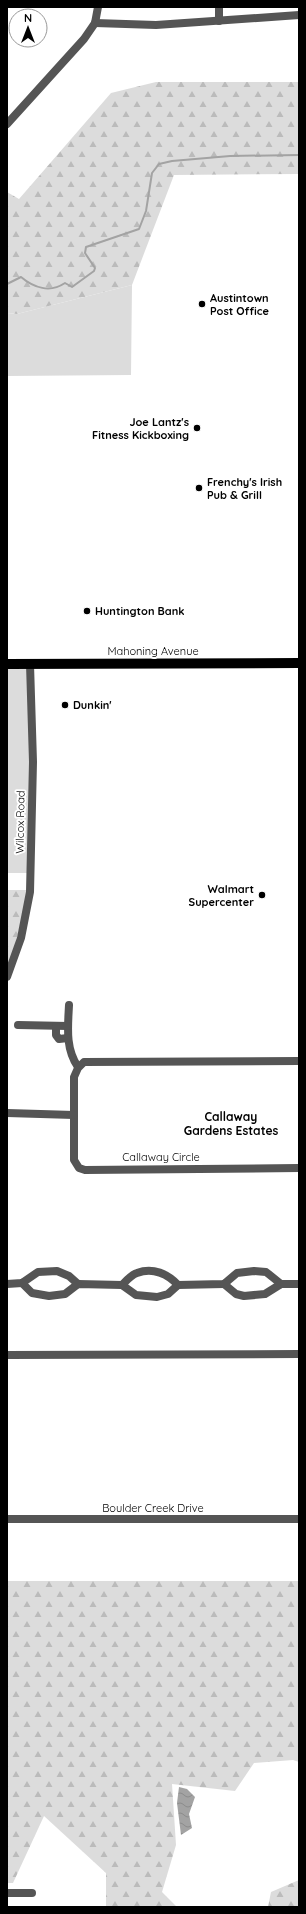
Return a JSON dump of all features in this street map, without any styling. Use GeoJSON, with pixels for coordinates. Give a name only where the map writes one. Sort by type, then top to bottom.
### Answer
{"type":"FeatureCollection","features":[{"type":"Feature","properties":{"kind":"main road","name":"Mahoning Avenue"},"geometry":{"type":"LineString","coordinates":[[7,664],[299,663]]}},
{"type":"Feature","properties":{"kind":"street"},"geometry":{"type":"LineString","coordinates":[[7,124],[84,39],[95,23],[98,7]]}},
{"type":"Feature","properties":{"kind":"street"},"geometry":{"type":"LineString","coordinates":[[219,7],[219,21]]}},
{"type":"Feature","properties":{"kind":"street"},"geometry":{"type":"LineString","coordinates":[[95,23],[156,25],[299,15]]}},
{"type":"Feature","properties":{"kind":"street","name":"Wilcox Road"},"geometry":{"type":"LineString","coordinates":[[7,977],[21,938],[30,892],[32,762],[30,664]]}},
{"type":"Feature","properties":{"kind":"street"},"geometry":{"type":"LineString","coordinates":[[69,1005],[68,1038],[73,1060],[78,1067],[89,1061],[299,1061]]}},
{"type":"Feature","properties":{"kind":"street"},"geometry":{"type":"LineString","coordinates":[[18,1025],[68,1026]]}},
{"type":"Feature","properties":{"kind":"street"},"geometry":{"type":"LineString","coordinates":[[56,1026],[56,1035],[60,1039],[68,1038]]}},
{"type":"Feature","properties":{"kind":"street","name":"Callaway Circle"},"geometry":{"type":"LineString","coordinates":[[78,1067],[74,1077],[74,1160],[75,1164],[81,1169],[299,1168]]}},
{"type":"Feature","properties":{"kind":"street"},"geometry":{"type":"LineString","coordinates":[[7,1113],[74,1115]]}},
{"type":"Feature","properties":{"kind":"street"},"geometry":{"type":"LineString","coordinates":[[7,1284],[22,1283],[38,1272],[57,1270],[69,1276],[78,1284]]}},
{"type":"Feature","properties":{"kind":"street"},"geometry":{"type":"LineString","coordinates":[[122,1285],[132,1276],[141,1272],[166,1274],[178,1285]]}},
{"type":"Feature","properties":{"kind":"street"},"geometry":{"type":"LineString","coordinates":[[22,1283],[32,1293],[49,1296],[64,1294],[78,1284],[122,1285],[136,1294],[157,1297],[168,1294],[178,1285],[224,1284],[237,1274],[254,1272],[266,1272],[281,1284]]}},
{"type":"Feature","properties":{"kind":"street"},"geometry":{"type":"LineString","coordinates":[[224,1284],[236,1294],[244,1296],[265,1294],[281,1284],[299,1284]]}},
{"type":"Feature","properties":{"kind":"street"},"geometry":{"type":"LineString","coordinates":[[7,1354],[299,1354]]}},
{"type":"Feature","properties":{"kind":"street","name":"Boulder Creek Drive"},"geometry":{"type":"LineString","coordinates":[[7,1519],[299,1519]]}},
{"type":"Feature","properties":{"kind":"street"},"geometry":{"type":"LineString","coordinates":[[7,1893],[32,1893]]}},
{"type":"Feature","properties":{"kind":"green space"},"geometry":{"type":"Polygon","coordinates":[[[156,82],[299,82],[299,174],[174,175],[132,285],[17,314],[7,313],[7,192],[19,199],[111,93],[156,82]]]}},
{"type":"Feature","properties":{"kind":"green space"},"geometry":{"type":"Polygon","coordinates":[[[132,285],[131,375],[7,376],[7,313],[17,314],[132,285]]]}},
{"type":"Feature","properties":{"kind":"green space"},"geometry":{"type":"Polygon","coordinates":[[[7,664],[30,664],[30,873],[7,873],[7,664]]]}},
{"type":"Feature","properties":{"kind":"green space"},"geometry":{"type":"Polygon","coordinates":[[[7,890],[29,890],[7,977],[7,890]]]}},
{"type":"Feature","properties":{"kind":"green space"},"geometry":{"type":"Polygon","coordinates":[[[7,1581],[299,1581],[299,1762],[293,1760],[254,1763],[235,1791],[172,1784],[176,1845],[162,1892],[177,1907],[106,1907],[106,1873],[44,1816],[13,1883],[7,1883],[7,1581]]]}},
{"type":"Feature","properties":{"kind":"green space"},"geometry":{"type":"Polygon","coordinates":[[[299,1880],[299,1907],[268,1907],[271,1892],[299,1880]]]}},
{"type":"Feature","properties":{"kind":"water"},"geometry":{"type":"Polygon","coordinates":[[[179,1787],[187,1789],[195,1797],[189,1814],[192,1828],[181,1835],[177,1803],[179,1787]]]}},
{"type":"Feature","properties":{"kind":"waterway"},"geometry":{"type":"LineString","coordinates":[[7,284],[21,277],[31,284],[42,288],[54,288],[65,283],[72,287],[94,271],[95,268],[85,253],[86,247],[139,229],[146,211],[152,173],[159,164],[172,161],[230,156],[299,155]]}},
{"type":"Feature","properties":{"kind":"place","name":"Austintown Post Office"},"geometry":{"type":"Point","coordinates":[202,304]}},
{"type":"Feature","properties":{"kind":"place","name":"Joe Lantz's Fitness Kickboxing"},"geometry":{"type":"Point","coordinates":[197,428]}},
{"type":"Feature","properties":{"kind":"place","name":"Frenchy's Irish Pub & Grill"},"geometry":{"type":"Point","coordinates":[199,488]}},
{"type":"Feature","properties":{"kind":"place","name":"Huntington Bank"},"geometry":{"type":"Point","coordinates":[87,611]}},
{"type":"Feature","properties":{"kind":"place","name":"Dunkin'"},"geometry":{"type":"Point","coordinates":[65,705]}},
{"type":"Feature","properties":{"kind":"place","name":"Walmart Supercenter"},"geometry":{"type":"Point","coordinates":[262,895]}},
{"type":"Feature","properties":{"kind":"district","name":"Callaway Gardens Estates"},"geometry":{"type":"Point","coordinates":[231,1123]}}]}
